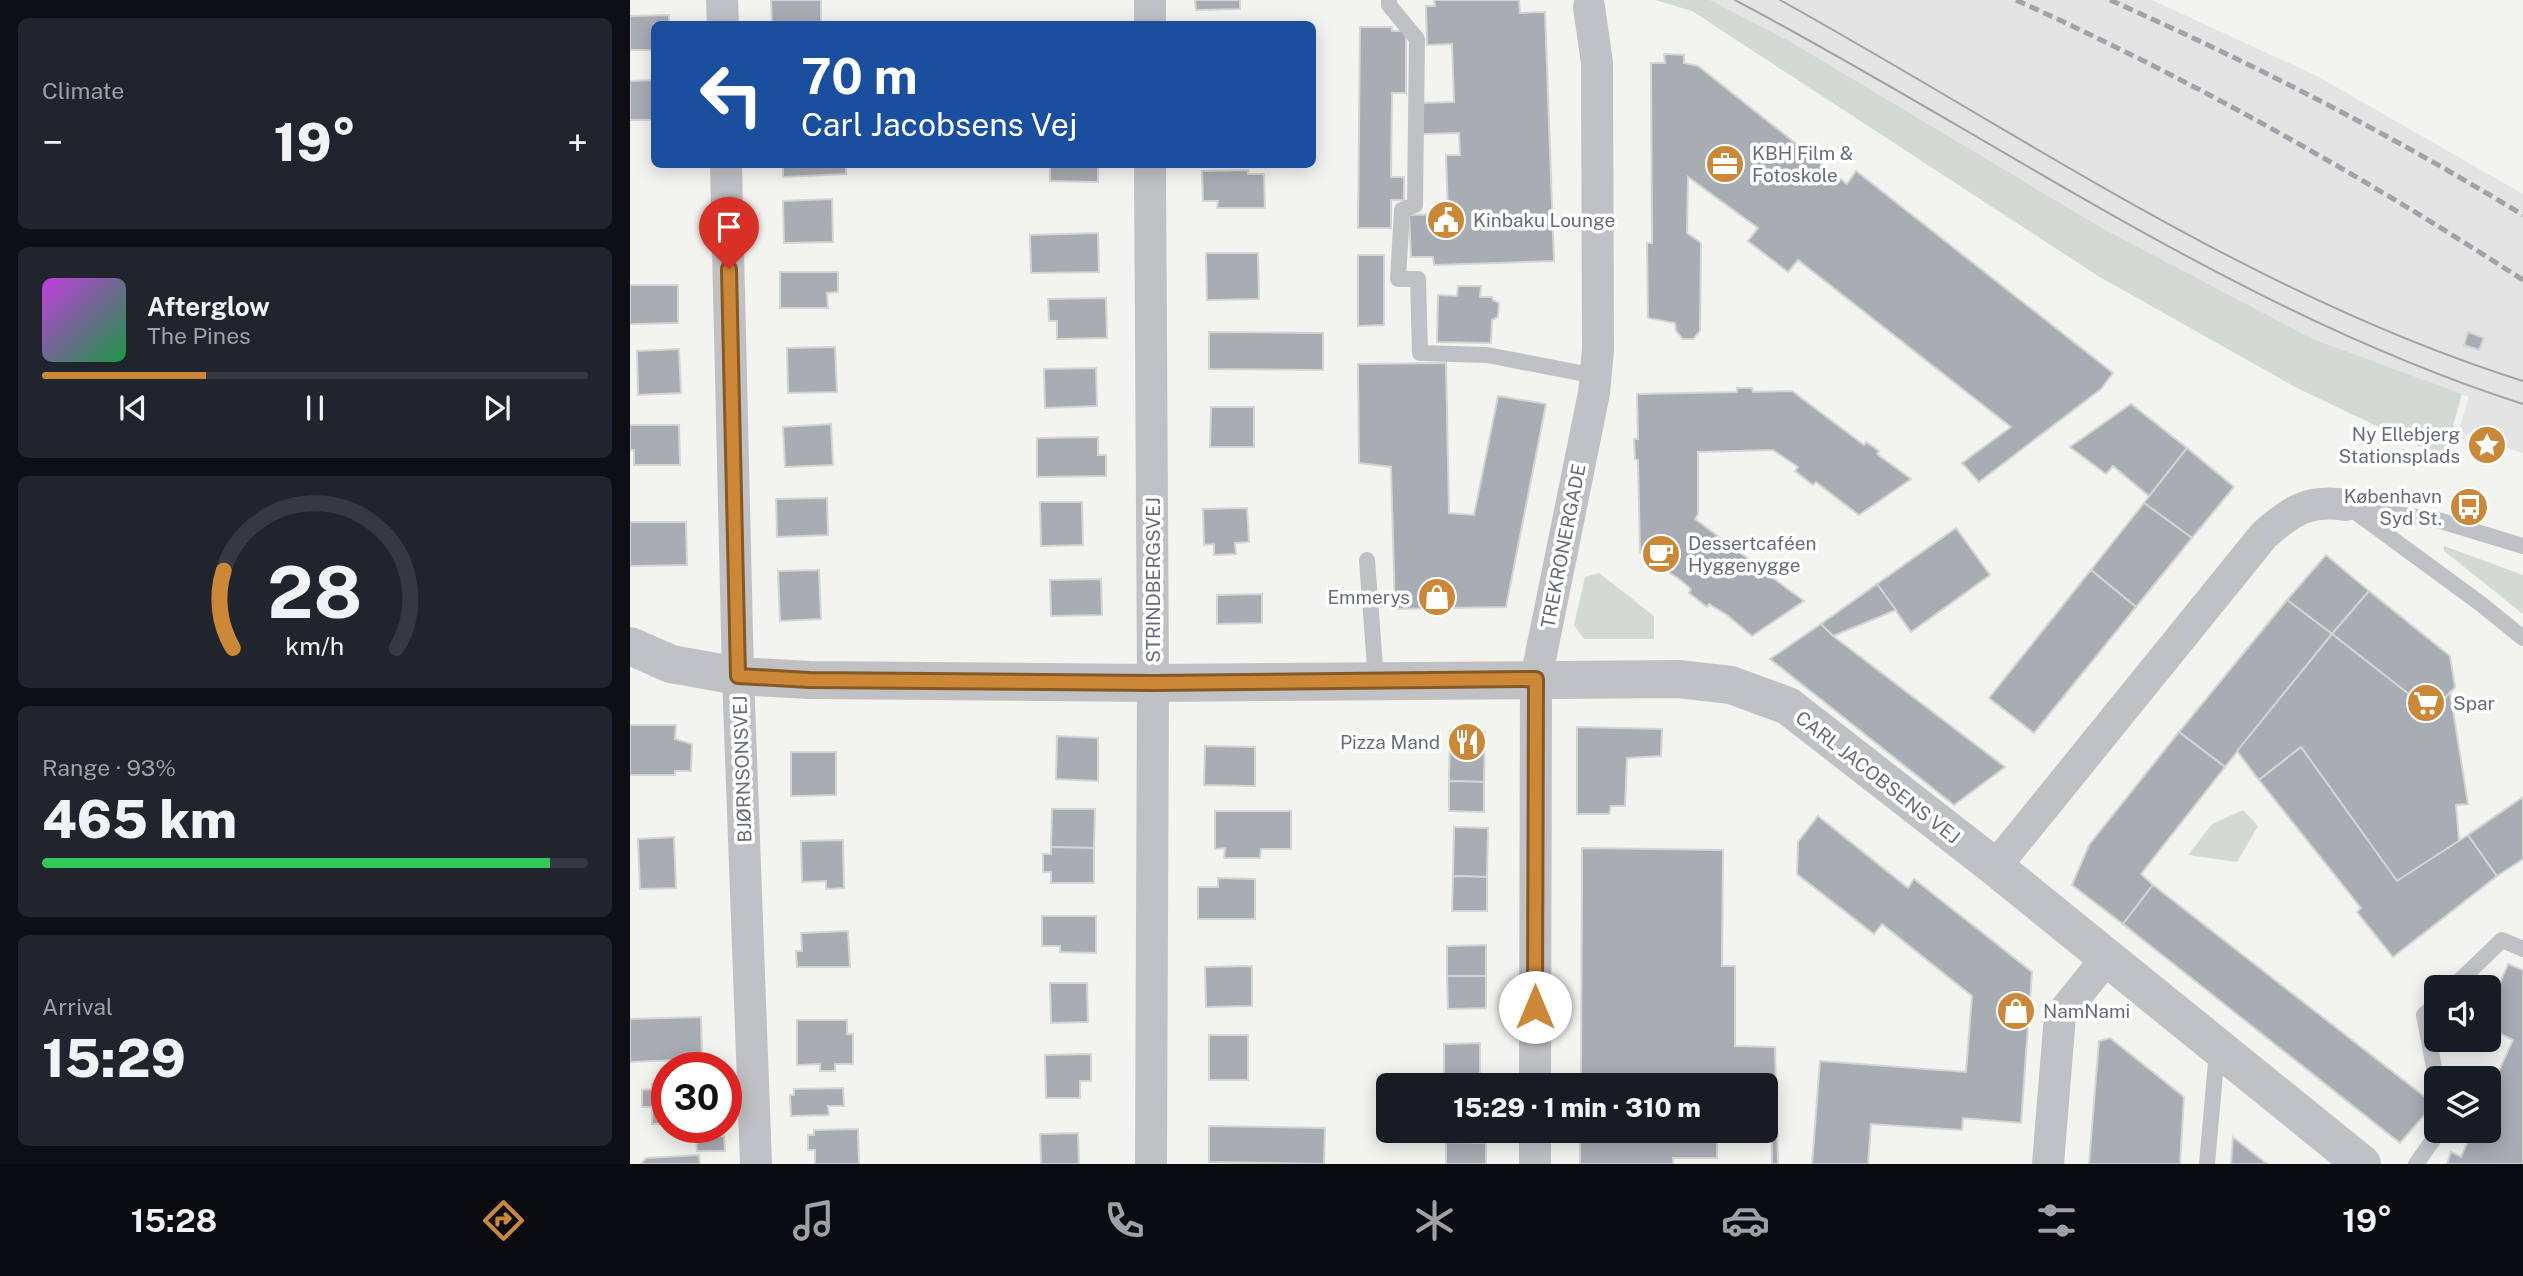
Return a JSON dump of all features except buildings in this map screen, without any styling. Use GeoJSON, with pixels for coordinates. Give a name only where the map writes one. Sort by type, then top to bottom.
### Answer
{"type":"FeatureCollection","features":[{"type":"Feature","properties":{"kind":"street"},"geometry":{"type":"LineString","coordinates":[[722,0],[723,21]]}},
{"type":"Feature","properties":{"kind":"street"},"geometry":{"type":"LineString","coordinates":[[1150,0],[1150,21]]}},
{"type":"Feature","properties":{"kind":"street","name":"TREKRONERGADE"},"geometry":{"type":"LineString","coordinates":[[1535,1073],[1536,679],[1596,376],[1598,349],[1597,63],[1589,7]]}},
{"type":"Feature","properties":{"kind":"street","name":"BJØRNSONSVEJ"},"geometry":{"type":"LineString","coordinates":[[726,168],[738,676],[755,1164]]}},
{"type":"Feature","properties":{"kind":"street","name":"STRINDBERGSVEJ"},"geometry":{"type":"LineString","coordinates":[[1150,168],[1153,683],[1151,1164]]}},
{"type":"Feature","properties":{"kind":"street"},"geometry":{"type":"LineString","coordinates":[[1995,867],[2264,535],[2288,514],[2299,509],[2329,502],[2346,505]]}},
{"type":"Feature","properties":{"kind":"street","name":"CARL JACOBSENS VEJ"},"geometry":{"type":"LineString","coordinates":[[630,646],[671,664],[738,676],[809,680],[1153,683],[1678,679],[1731,685],[1788,706],[1995,867],[2362,1164]]}},
{"type":"Feature","properties":{"kind":"street"},"geometry":{"type":"LineString","coordinates":[[2048,1164],[2060,1016],[2106,959]]}},
{"type":"Feature","properties":{"kind":"street"},"geometry":{"type":"LineString","coordinates":[[1535,1143],[1535,1164]]}},
{"type":"Feature","properties":{"kind":"lane"},"geometry":{"type":"LineString","coordinates":[[1389,0],[1389,5],[1418,39],[1415,205],[1402,210],[1398,279],[1418,279],[1420,353],[1487,355],[1596,376]]}},
{"type":"Feature","properties":{"kind":"lane"},"geometry":{"type":"LineString","coordinates":[[2346,505],[2441,521],[2523,546]]}},
{"type":"Feature","properties":{"kind":"lane"},"geometry":{"type":"LineString","coordinates":[[2346,505],[2523,638]]}},
{"type":"Feature","properties":{"kind":"lane"},"geometry":{"type":"LineString","coordinates":[[1367,560],[1376,680]]}},
{"type":"Feature","properties":{"kind":"lane"},"geometry":{"type":"LineString","coordinates":[[2465,975],[2501,940],[2523,948]]}},
{"type":"Feature","properties":{"kind":"lane"},"geometry":{"type":"LineString","coordinates":[[2207,1164],[2217,1049]]}},
{"type":"Feature","properties":{"kind":"lane"},"geometry":{"type":"LineString","coordinates":[[2416,1164],[2431,1143]]}},
{"type":"Feature","properties":{"kind":"shaded area"},"geometry":{"type":"Polygon","coordinates":[[[1655,0],[1710,0],[1791,42],[2102,228],[2313,339],[2462,394],[2444,458],[2295,387],[2098,276],[1692,11],[1655,0]]]}},
{"type":"Feature","properties":{"kind":"shaded area"},"geometry":{"type":"Polygon","coordinates":[[[1710,0],[2152,0],[2317,76],[2523,194],[2523,453],[2458,432],[2469,397],[2313,339],[2102,228],[1791,42],[1710,0]]]}},
{"type":"Feature","properties":{"kind":"shaded area"},"geometry":{"type":"Polygon","coordinates":[[[2444,546],[2523,575],[2523,614],[2444,551],[2444,546]]]}},
{"type":"Feature","properties":{"kind":"shaded area"},"geometry":{"type":"Polygon","coordinates":[[[1599,573],[1654,616],[1654,639],[1584,639],[1574,625],[1585,577],[1599,573]]]}},
{"type":"Feature","properties":{"kind":"shaded area"},"geometry":{"type":"Polygon","coordinates":[[[2243,810],[2258,826],[2237,862],[2188,855],[2212,824],[2243,810]]]}},
{"type":"Feature","properties":{"kind":"tram line"},"geometry":{"type":"LineString","coordinates":[[1735,0],[2218,273],[2317,322],[2418,366],[2523,404]]}},
{"type":"Feature","properties":{"kind":"tram line"},"geometry":{"type":"LineString","coordinates":[[1780,0],[2142,210],[2235,259],[2328,305],[2424,346],[2523,381]]}},
{"type":"Feature","properties":{"kind":"railway"},"geometry":{"type":"LineString","coordinates":[[2016,0],[2147,63],[2275,131],[2400,203],[2523,280]]}},
{"type":"Feature","properties":{"kind":"railway"},"geometry":{"type":"LineString","coordinates":[[2110,0],[2320,101],[2523,215]]}},
{"type":"Feature","properties":{"kind":"place","name":"KBH Film & Fotoskole"},"geometry":{"type":"Point","coordinates":[1725,164]}},
{"type":"Feature","properties":{"kind":"place","name":"Kinbaku Lounge"},"geometry":{"type":"Point","coordinates":[1446,220]}},
{"type":"Feature","properties":{"kind":"place","name":"Ny Ellebjerg Stationsplads"},"geometry":{"type":"Point","coordinates":[2487,445]}},
{"type":"Feature","properties":{"kind":"place","name":"København Syd St."},"geometry":{"type":"Point","coordinates":[2469,507]}},
{"type":"Feature","properties":{"kind":"place","name":"Dessertcaféen Hyggenygge"},"geometry":{"type":"Point","coordinates":[1661,554]}},
{"type":"Feature","properties":{"kind":"place","name":"Emmerys"},"geometry":{"type":"Point","coordinates":[1437,597]}},
{"type":"Feature","properties":{"kind":"place","name":"Spar"},"geometry":{"type":"Point","coordinates":[2426,703]}},
{"type":"Feature","properties":{"kind":"place","name":"Pizza Mand"},"geometry":{"type":"Point","coordinates":[1467,742]}},
{"type":"Feature","properties":{"kind":"place","name":"NamNami"},"geometry":{"type":"Point","coordinates":[2016,1011]}},
{"type":"Feature","properties":{"kind":"route"},"geometry":{"type":"LineString","coordinates":[[729,269],[738,676],[809,680],[1153,683],[1536,679],[1535,1007]]}}]}
